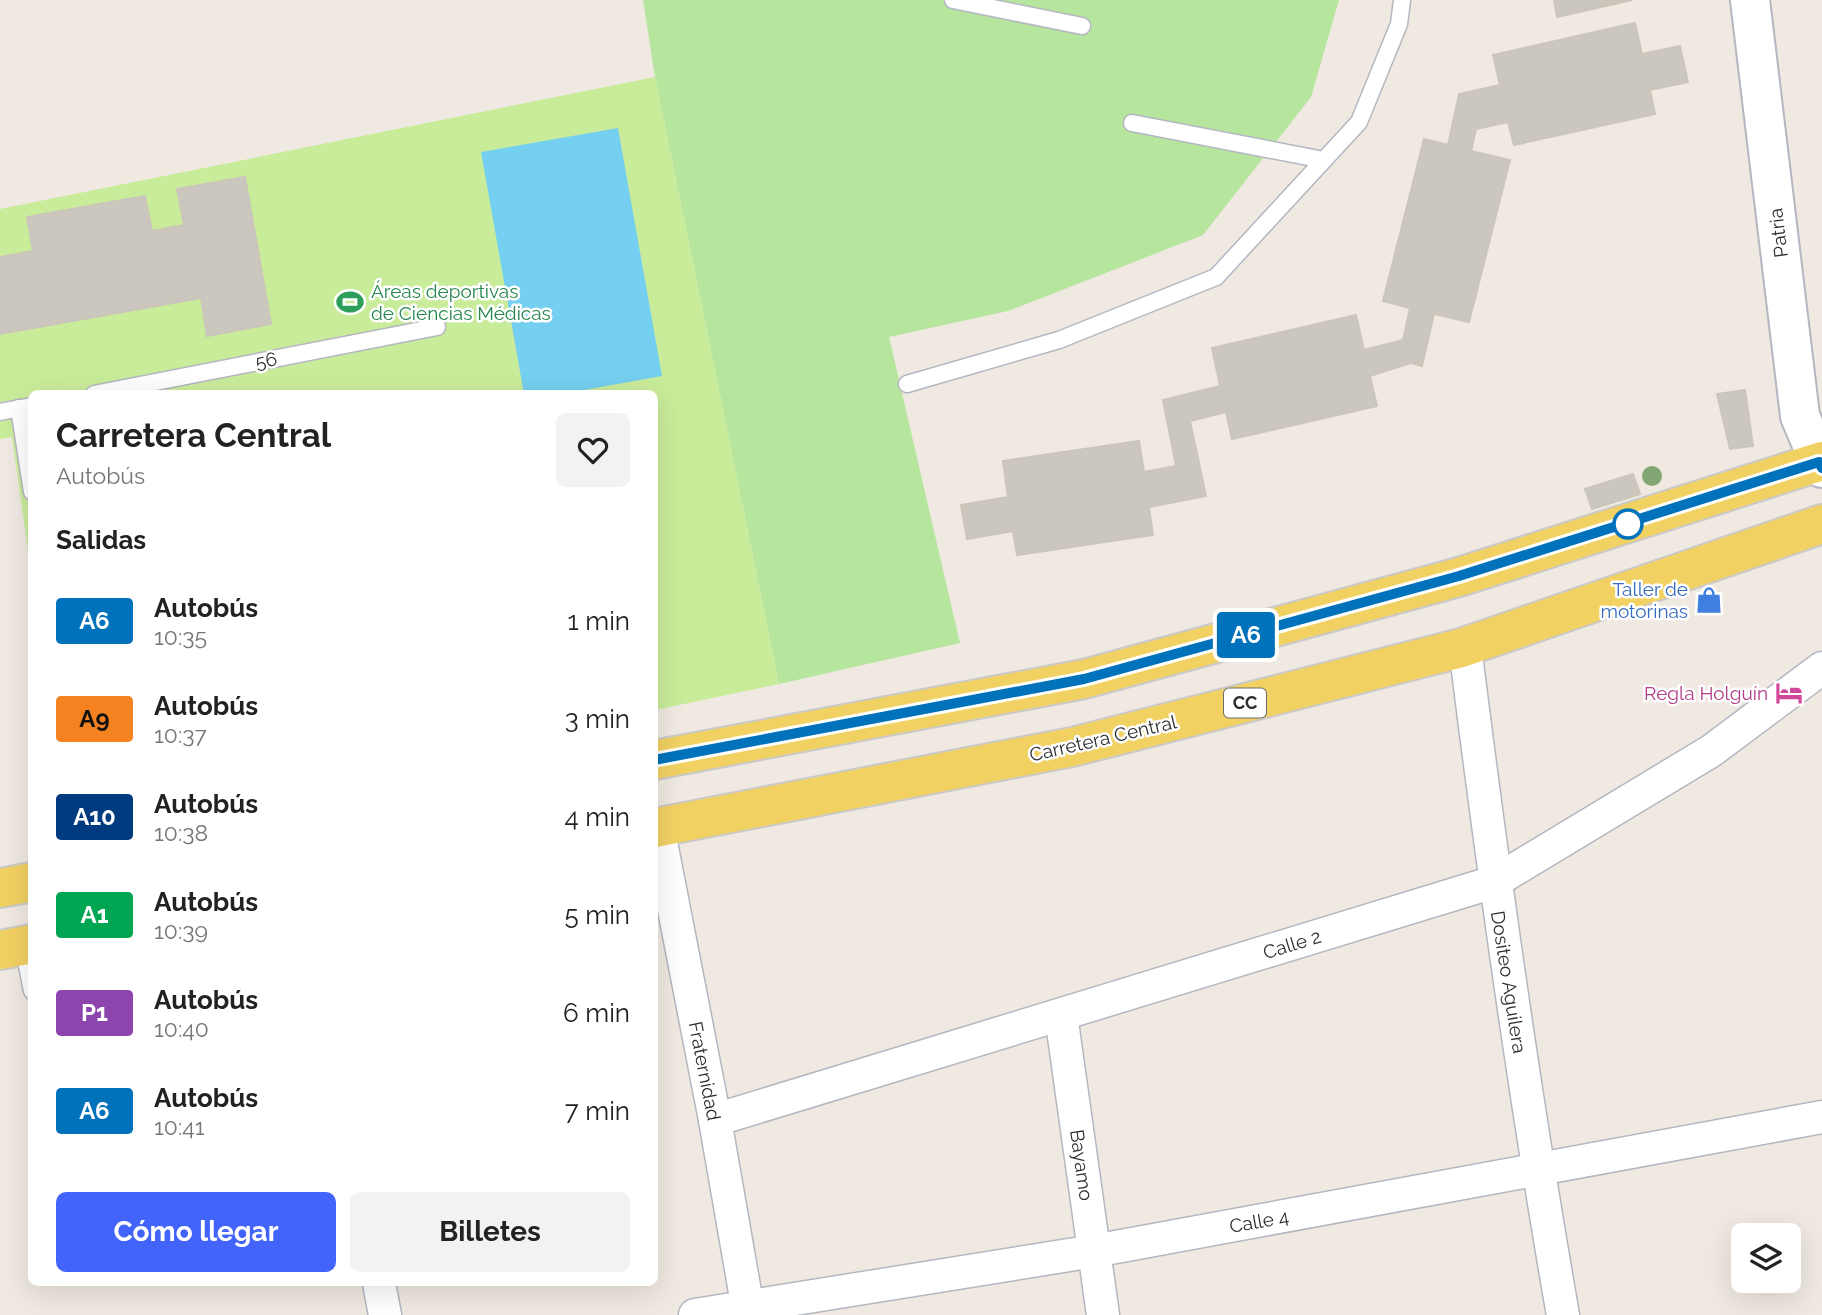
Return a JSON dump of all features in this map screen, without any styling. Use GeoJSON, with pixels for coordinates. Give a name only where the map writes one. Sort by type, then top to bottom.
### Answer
{"type":"FeatureCollection","features":[{"type":"Feature","properties":{"kind":"main road"},"geometry":{"type":"LineString","coordinates":[[658,759],[1084,679],[1459,576],[1821,464]]}},
{"type":"Feature","properties":{"kind":"main road","name":"Carretera Central"},"geometry":{"type":"LineString","coordinates":[[658,828],[1072,747],[1465,647],[1822,524]]}},
{"type":"Feature","properties":{"kind":"main road"},"geometry":{"type":"LineString","coordinates":[[0,888],[28,883]]}},
{"type":"Feature","properties":{"kind":"street","name":"Patria"},"geometry":{"type":"LineString","coordinates":[[1750,0],[1800,416],[1821,464]]}},
{"type":"Feature","properties":{"kind":"street","name":"Dositeo Aguilera"},"geometry":{"type":"LineString","coordinates":[[1465,647],[1494,882],[1563,1315]]}},
{"type":"Feature","properties":{"kind":"street","name":"Calle 2"},"geometry":{"type":"LineString","coordinates":[[715,1120],[1494,882],[1711,751],[1822,668]]}},
{"type":"Feature","properties":{"kind":"street","name":"Fraternidad"},"geometry":{"type":"LineString","coordinates":[[658,838],[715,1120],[748,1311]]}},
{"type":"Feature","properties":{"kind":"street","name":"Bayamo"},"geometry":{"type":"LineString","coordinates":[[1061,1015],[1103,1315]]}},
{"type":"Feature","properties":{"kind":"street","name":"Calle 4"},"geometry":{"type":"LineString","coordinates":[[695,1315],[748,1311],[1094,1251],[1822,1117]]}},
{"type":"Feature","properties":{"kind":"street"},"geometry":{"type":"LineString","coordinates":[[380,1286],[385,1315]]}},
{"type":"Feature","properties":{"kind":"lane"},"geometry":{"type":"LineString","coordinates":[[953,0],[1082,26]]}},
{"type":"Feature","properties":{"kind":"lane"},"geometry":{"type":"LineString","coordinates":[[906,384],[1059,340],[1216,277],[1359,122],[1399,24],[1402,0]]}},
{"type":"Feature","properties":{"kind":"lane"},"geometry":{"type":"LineString","coordinates":[[1132,123],[1324,160]]}},
{"type":"Feature","properties":{"kind":"lane","name":"56"},"geometry":{"type":"LineString","coordinates":[[114,390],[437,327]]}},
{"type":"Feature","properties":{"kind":"lane"},"geometry":{"type":"LineString","coordinates":[[0,412],[25,407],[28,443]]}},
{"type":"Feature","properties":{"kind":"lane"},"geometry":{"type":"LineString","coordinates":[[18,946],[28,978]]}},
{"type":"Feature","properties":{"kind":"green space"},"geometry":{"type":"Polygon","coordinates":[[[643,0],[1339,0],[1311,97],[1203,235],[1008,311],[889,337],[960,643],[779,684],[655,77],[643,0]]]}},
{"type":"Feature","properties":{"kind":"green space","name":"Áreas deportivas de Ciencias Médicas"},"geometry":{"type":"Polygon","coordinates":[[[655,77],[779,684],[658,709],[658,390],[28,390],[28,550],[12,437],[0,439],[0,209],[655,77]]]}},
{"type":"Feature","properties":{"kind":"water"},"geometry":{"type":"Polygon","coordinates":[[[618,128],[662,376],[584,390],[523,390],[481,152],[618,128]]]}},
{"type":"Feature","properties":{"kind":"building"},"geometry":{"type":"Polygon","coordinates":[[[1554,0],[1632,0],[1557,17],[1554,0]]]}},
{"type":"Feature","properties":{"kind":"building"},"geometry":{"type":"Polygon","coordinates":[[[1635,23],[1642,54],[1680,46],[1688,82],[1650,90],[1655,114],[1514,145],[1508,122],[1476,129],[1471,151],[1510,160],[1469,322],[1434,314],[1422,366],[1411,363],[1370,376],[1377,406],[1232,439],[1226,412],[1190,421],[1206,496],[1149,507],[1153,535],[1017,555],[1013,531],[967,539],[961,505],[1008,497],[1003,461],[1139,441],[1144,472],[1176,466],[1163,400],[1220,386],[1212,348],[1356,315],[1364,350],[1403,340],[1410,308],[1383,301],[1424,139],[1448,145],[1459,94],[1500,85],[1493,55],[1635,23]]]}},
{"type":"Feature","properties":{"kind":"building"},"geometry":{"type":"Polygon","coordinates":[[[245,177],[271,324],[207,336],[201,298],[0,334],[0,257],[33,251],[27,217],[145,196],[152,231],[184,225],[177,189],[245,177]]]}},
{"type":"Feature","properties":{"kind":"building"},"geometry":{"type":"Polygon","coordinates":[[[1745,390],[1753,446],[1730,449],[1717,394],[1745,390]]]}},
{"type":"Feature","properties":{"kind":"building"},"geometry":{"type":"Polygon","coordinates":[[[1633,474],[1640,494],[1592,509],[1585,489],[1633,474]]]}},
{"type":"Feature","properties":{"kind":"bus line","name":"A6"},"geometry":{"type":"LineString","coordinates":[[658,759],[1084,679],[1459,576],[1819,462],[1822,468]]}},
{"type":"Feature","properties":{"kind":"place","name":"Áreas deportivas de Ciencias Médicas"},"geometry":{"type":"Point","coordinates":[350,302]}},
{"type":"Feature","properties":{"kind":"place","name":"Taller de motorinas"},"geometry":{"type":"Point","coordinates":[1709,600]}},
{"type":"Feature","properties":{"kind":"place","name":"Regla Holguín"},"geometry":{"type":"Point","coordinates":[1789,693]}}]}
